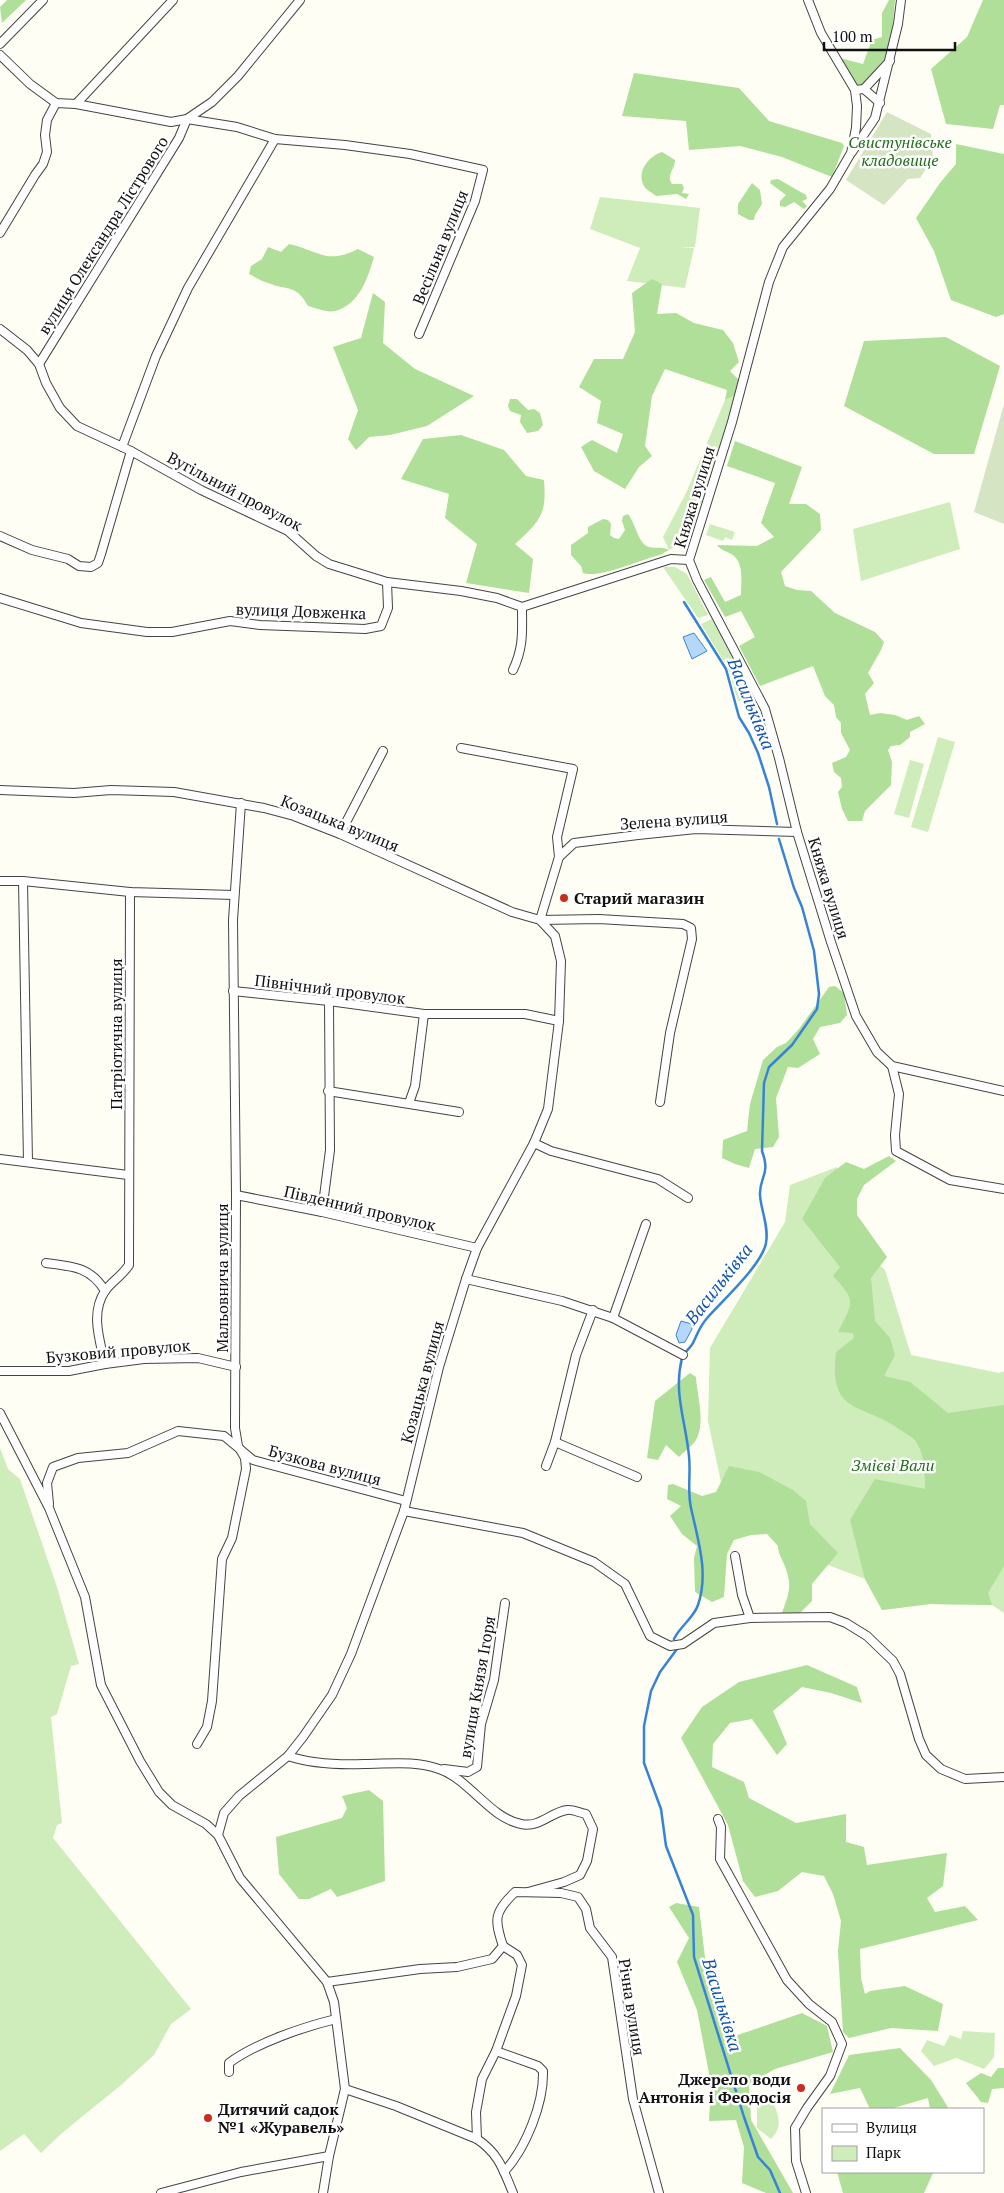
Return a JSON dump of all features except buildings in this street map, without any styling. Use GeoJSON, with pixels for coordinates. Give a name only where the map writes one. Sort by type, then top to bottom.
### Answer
{"type":"FeatureCollection","features":[{"type":"Feature","properties":{"kind":"street"},"geometry":{"type":"LineString","coordinates":[[0,44],[43,0]]}},
{"type":"Feature","properties":{"kind":"street"},"geometry":{"type":"LineString","coordinates":[[76,104],[173,0]]}},
{"type":"Feature","properties":{"kind":"street","name":"вулиця Олександра Лістрового"},"geometry":{"type":"LineString","coordinates":[[39,364],[179,138],[188,119],[212,102],[238,76],[300,0]]}},
{"type":"Feature","properties":{"kind":"street","name":"Княжа вулиця"},"geometry":{"type":"LineString","coordinates":[[808,0],[821,33],[855,90],[857,106],[856,128],[851,153],[830,189],[783,247],[772,273],[732,422],[689,560],[697,580],[765,709],[797,832],[856,1016],[877,1052],[892,1066]]}},
{"type":"Feature","properties":{"kind":"street"},"geometry":{"type":"LineString","coordinates":[[851,153],[876,118],[890,61],[901,0]]}},
{"type":"Feature","properties":{"kind":"street"},"geometry":{"type":"LineString","coordinates":[[0,55],[30,84],[56,103],[48,120],[45,134],[47,152],[43,164],[35,174],[0,233]]}},
{"type":"Feature","properties":{"kind":"street"},"geometry":{"type":"LineString","coordinates":[[855,90],[864,89],[890,61]]}},
{"type":"Feature","properties":{"kind":"street"},"geometry":{"type":"LineString","coordinates":[[864,89],[880,103]]}},
{"type":"Feature","properties":{"kind":"street","name":"вулиця Олександра Лістрового"},"geometry":{"type":"LineString","coordinates":[[56,103],[76,104],[171,122],[188,119],[237,127],[275,139],[344,145],[410,154],[483,170]]}},
{"type":"Feature","properties":{"kind":"street"},"geometry":{"type":"LineString","coordinates":[[122,447],[156,356],[188,288],[275,139]]}},
{"type":"Feature","properties":{"kind":"street","name":"Весільна вулиця"},"geometry":{"type":"LineString","coordinates":[[419,334],[475,201],[483,170]]}},
{"type":"Feature","properties":{"kind":"street","name":"вулиця Олександра Лістрового"},"geometry":{"type":"LineString","coordinates":[[0,329],[27,350],[39,364],[55,400],[67,417],[88,432],[130,450]]}},
{"type":"Feature","properties":{"kind":"street"},"geometry":{"type":"LineString","coordinates":[[0,536],[32,550],[68,559],[79,566],[91,567],[98,563],[130,450]]}},
{"type":"Feature","properties":{"kind":"street","name":"Вугільний провулок"},"geometry":{"type":"LineString","coordinates":[[130,450],[201,490],[288,531],[328,564],[387,582],[461,590],[497,598],[522,607]]}},
{"type":"Feature","properties":{"kind":"street"},"geometry":{"type":"LineString","coordinates":[[513,670],[520,654],[523,637],[522,607],[671,560],[689,560]]}},
{"type":"Feature","properties":{"kind":"street","name":"вулиця Довженка"},"geometry":{"type":"LineString","coordinates":[[0,598],[81,623],[147,632],[172,632],[230,622],[365,630],[380,626],[388,608],[387,582]]}},
{"type":"Feature","properties":{"kind":"street"},"geometry":{"type":"LineString","coordinates":[[461,748],[572,769],[557,837],[559,857],[540,920],[599,919],[683,924],[691,928],[692,939],[670,1034],[660,1102]]}},
{"type":"Feature","properties":{"kind":"street"},"geometry":{"type":"LineString","coordinates":[[340,834],[383,751]]}},
{"type":"Feature","properties":{"kind":"street","name":"Козацька вулиця"},"geometry":{"type":"LineString","coordinates":[[0,790],[74,794],[111,790],[174,792],[241,803],[294,816],[340,834],[512,912],[540,920],[555,936],[561,961],[559,1021],[548,1109],[534,1143],[477,1248],[445,1343],[404,1511],[351,1654],[332,1695],[288,1756],[239,1796],[224,1813],[218,1835]]}},
{"type":"Feature","properties":{"kind":"street","name":"Мальовнича вулиця"},"geometry":{"type":"LineString","coordinates":[[197,1744],[207,1727],[212,1700],[222,1558],[232,1538],[246,1469],[245,1458],[238,1446],[235,1428],[236,1195],[233,991],[234,894],[241,803]]}},
{"type":"Feature","properties":{"kind":"street","name":"Зелена вулиця"},"geometry":{"type":"LineString","coordinates":[[559,857],[574,843],[638,835],[696,829],[797,832]]}},
{"type":"Feature","properties":{"kind":"street"},"geometry":{"type":"LineString","coordinates":[[0,880],[130,892],[234,894]]}},
{"type":"Feature","properties":{"kind":"street"},"geometry":{"type":"LineString","coordinates":[[23,881],[28,1162]]}},
{"type":"Feature","properties":{"kind":"street","name":"Патріотична вулиця"},"geometry":{"type":"LineString","coordinates":[[105,1290],[121,1277],[129,1265],[130,892]]}},
{"type":"Feature","properties":{"kind":"street","name":"Північний провулок"},"geometry":{"type":"LineString","coordinates":[[233,991],[329,1001],[424,1014],[525,1014],[559,1021]]}},
{"type":"Feature","properties":{"kind":"street"},"geometry":{"type":"LineString","coordinates":[[322,1212],[330,1150],[328,1090],[329,1001]]}},
{"type":"Feature","properties":{"kind":"street","name":"Північний провулок"},"geometry":{"type":"LineString","coordinates":[[409,1103],[415,1086],[424,1014]]}},
{"type":"Feature","properties":{"kind":"street"},"geometry":{"type":"LineString","coordinates":[[1004,1091],[892,1066],[899,1094],[895,1135],[896,1151],[950,1180],[1004,1188]]}},
{"type":"Feature","properties":{"kind":"street"},"geometry":{"type":"LineString","coordinates":[[328,1090],[459,1112]]}},
{"type":"Feature","properties":{"kind":"street"},"geometry":{"type":"LineString","coordinates":[[534,1143],[552,1151],[658,1179],[688,1198]]}},
{"type":"Feature","properties":{"kind":"street"},"geometry":{"type":"LineString","coordinates":[[0,1159],[128,1175]]}},
{"type":"Feature","properties":{"kind":"street","name":"Південний провулок"},"geometry":{"type":"LineString","coordinates":[[236,1195],[322,1212],[477,1248]]}},
{"type":"Feature","properties":{"kind":"street"},"geometry":{"type":"LineString","coordinates":[[613,1318],[646,1224]]}},
{"type":"Feature","properties":{"kind":"street"},"geometry":{"type":"LineString","coordinates":[[46,1263],[84,1269],[98,1280],[105,1290],[98,1306],[97,1325],[105,1364]]}},
{"type":"Feature","properties":{"kind":"street"},"geometry":{"type":"LineString","coordinates":[[466,1279],[593,1310],[613,1318],[683,1356]]}},
{"type":"Feature","properties":{"kind":"street"},"geometry":{"type":"LineString","coordinates":[[546,1466],[555,1442],[576,1355],[593,1310]]}},
{"type":"Feature","properties":{"kind":"street","name":"Бузковий провулок"},"geometry":{"type":"LineString","coordinates":[[0,1371],[69,1371],[144,1359],[198,1358],[236,1367]]}},
{"type":"Feature","properties":{"kind":"street"},"geometry":{"type":"LineString","coordinates":[[0,1413],[49,1508],[85,1597],[101,1685],[140,1761],[159,1792],[172,1805],[206,1824],[218,1835],[240,1878],[327,1982],[336,2018],[345,2089],[329,2156],[323,2193]]}},
{"type":"Feature","properties":{"kind":"street","name":"Бузкова вулиця"},"geometry":{"type":"LineString","coordinates":[[49,1508],[48,1483],[53,1467],[78,1458],[128,1453],[178,1431],[224,1436],[253,1460],[406,1501]]}},
{"type":"Feature","properties":{"kind":"street"},"geometry":{"type":"LineString","coordinates":[[555,1442],[637,1477]]}},
{"type":"Feature","properties":{"kind":"street"},"geometry":{"type":"LineString","coordinates":[[404,1511],[523,1533],[594,1562],[625,1584],[650,1636],[670,1646],[683,1644],[714,1622],[750,1618],[830,1617],[846,1623],[867,1636],[893,1661],[900,1674],[918,1739],[926,1755],[941,1769],[965,1779],[1004,1777]]}},
{"type":"Feature","properties":{"kind":"street"},"geometry":{"type":"LineString","coordinates":[[735,1556],[742,1595],[750,1618]]}},
{"type":"Feature","properties":{"kind":"street","name":"вулиця Князя Ігоря"},"geometry":{"type":"LineString","coordinates":[[440,1769],[468,1772],[477,1768],[481,1724],[494,1680],[505,1603]]}},
{"type":"Feature","properties":{"kind":"street"},"geometry":{"type":"LineString","coordinates":[[288,1756],[303,1761],[327,1763],[404,1763],[440,1769],[461,1781],[504,1817],[520,1824],[535,1824],[567,1810],[586,1814],[593,1828],[587,1861],[580,1875],[564,1882],[528,1892]]}},
{"type":"Feature","properties":{"kind":"street"},"geometry":{"type":"LineString","coordinates":[[718,1819],[721,1827],[720,1859],[787,1980],[809,2004],[832,2022],[842,2044],[830,2076],[806,2108],[795,2128],[796,2161],[806,2193]]}},
{"type":"Feature","properties":{"kind":"street","name":"Річна вулиця"},"geometry":{"type":"LineString","coordinates":[[503,1946],[496,1926],[500,1906],[515,1892],[561,1893],[578,1897],[586,1909],[590,1928],[612,1957],[633,2099],[659,2193]]}},
{"type":"Feature","properties":{"kind":"street"},"geometry":{"type":"LineString","coordinates":[[327,1982],[420,1969],[458,1967],[492,1959],[503,1946],[517,1955],[522,1965],[516,1996],[496,2051],[482,2079],[476,2112],[477,2138]]}},
{"type":"Feature","properties":{"kind":"street"},"geometry":{"type":"LineString","coordinates":[[229,2072],[229,2064],[239,2056],[306,2026],[336,2018]]}},
{"type":"Feature","properties":{"kind":"street"},"geometry":{"type":"LineString","coordinates":[[496,2051],[538,2066],[543,2071],[544,2085],[534,2121],[511,2165],[504,2172]]}},
{"type":"Feature","properties":{"kind":"street"},"geometry":{"type":"LineString","coordinates":[[345,2089],[396,2106],[477,2138],[498,2157],[513,2193]]}},
{"type":"Feature","properties":{"kind":"street"},"geometry":{"type":"LineString","coordinates":[[161,2193],[242,2172],[329,2156]]}},
{"type":"Feature","properties":{"kind":"green space"},"geometry":{"type":"Polygon","coordinates":[[[7,0],[26,0],[2,23],[0,7],[7,0]]]}},
{"type":"Feature","properties":{"kind":"green space"},"geometry":{"type":"Polygon","coordinates":[[[889,0],[895,0],[892,36],[884,60],[863,84],[858,85],[845,70],[840,58],[863,64],[872,40],[882,37],[882,13],[889,0]]]}},
{"type":"Feature","properties":{"kind":"green space"},"geometry":{"type":"Polygon","coordinates":[[[983,0],[1004,0],[1004,105],[1000,105],[993,129],[946,124],[931,69],[967,37],[983,0]]]}},
{"type":"Feature","properties":{"kind":"green space"},"geometry":{"type":"Polygon","coordinates":[[[634,73],[739,88],[769,121],[842,143],[844,146],[832,177],[782,157],[740,146],[689,150],[686,121],[622,116],[634,73]]]}},
{"type":"Feature","properties":{"kind":"green space","name":"Свистунівське кладовище"},"geometry":{"type":"Polygon","coordinates":[[[887,112],[931,134],[933,158],[920,178],[908,179],[884,205],[846,180],[887,112]]]}},
{"type":"Feature","properties":{"kind":"green space"},"geometry":{"type":"Polygon","coordinates":[[[956,144],[1004,154],[1004,314],[996,317],[951,300],[934,251],[916,218],[940,183],[956,164],[956,144]]]}},
{"type":"Feature","properties":{"kind":"green space"},"geometry":{"type":"Polygon","coordinates":[[[662,152],[675,160],[670,181],[672,184],[682,184],[684,188],[682,193],[689,194],[686,199],[677,194],[656,196],[644,186],[642,175],[645,165],[662,152]]]}},
{"type":"Feature","properties":{"kind":"green space"},"geometry":{"type":"Polygon","coordinates":[[[778,179],[806,195],[807,199],[802,201],[807,206],[804,209],[794,202],[785,207],[780,206],[780,201],[786,195],[770,183],[771,180],[778,179]]]}},
{"type":"Feature","properties":{"kind":"green space"},"geometry":{"type":"Polygon","coordinates":[[[752,183],[760,190],[762,204],[754,220],[749,220],[738,214],[738,204],[752,183]]]}},
{"type":"Feature","properties":{"kind":"green space"},"geometry":{"type":"Polygon","coordinates":[[[600,197],[700,208],[695,247],[680,248],[694,248],[685,288],[627,281],[640,248],[590,229],[600,197]]]}},
{"type":"Feature","properties":{"kind":"green space"},"geometry":{"type":"Polygon","coordinates":[[[289,244],[323,255],[338,256],[358,249],[374,257],[365,282],[356,297],[343,308],[335,311],[325,311],[308,306],[300,294],[291,289],[265,282],[249,274],[251,266],[262,259],[268,247],[281,252],[289,244]]]}},
{"type":"Feature","properties":{"kind":"green space"},"geometry":{"type":"Polygon","coordinates":[[[652,279],[662,284],[657,314],[676,313],[694,323],[723,330],[733,343],[739,362],[730,371],[739,380],[736,395],[725,400],[727,390],[665,369],[652,396],[645,446],[652,456],[639,467],[625,489],[594,471],[581,447],[592,440],[617,453],[623,434],[597,423],[601,401],[579,387],[594,359],[623,359],[635,332],[632,293],[652,279]]]}},
{"type":"Feature","properties":{"kind":"green space"},"geometry":{"type":"Polygon","coordinates":[[[373,293],[385,302],[383,343],[415,369],[474,396],[427,426],[390,435],[369,437],[356,450],[348,439],[358,410],[333,347],[361,338],[373,293]]]}},
{"type":"Feature","properties":{"kind":"green space"},"geometry":{"type":"Polygon","coordinates":[[[946,337],[1000,366],[974,454],[934,454],[844,406],[864,341],[946,337]]]}},
{"type":"Feature","properties":{"kind":"green space"},"geometry":{"type":"Polygon","coordinates":[[[736,395],[690,539],[669,550],[663,537],[687,491],[725,400],[736,395]]]}},
{"type":"Feature","properties":{"kind":"green space"},"geometry":{"type":"Polygon","coordinates":[[[510,399],[517,399],[528,410],[534,409],[540,413],[543,425],[538,431],[527,433],[520,422],[521,415],[510,411],[508,406],[510,399]]]}},
{"type":"Feature","properties":{"kind":"green space"},"geometry":{"type":"Polygon","coordinates":[[[1004,404],[1004,524],[974,512],[1004,404]]]}},
{"type":"Feature","properties":{"kind":"green space"},"geometry":{"type":"Polygon","coordinates":[[[461,435],[504,450],[526,476],[544,480],[543,510],[536,523],[515,544],[533,559],[529,593],[466,583],[477,544],[445,518],[449,494],[401,479],[423,439],[461,435]]]}},
{"type":"Feature","properties":{"kind":"green space"},"geometry":{"type":"Polygon","coordinates":[[[735,441],[802,467],[789,504],[806,504],[820,514],[821,530],[781,572],[785,586],[797,590],[811,591],[835,613],[875,632],[884,642],[868,673],[874,683],[865,694],[870,715],[880,713],[895,715],[907,720],[919,716],[925,724],[910,732],[910,737],[900,745],[891,746],[888,750],[892,762],[891,785],[865,811],[862,821],[848,821],[842,809],[838,792],[842,787],[841,778],[834,772],[832,763],[846,757],[850,750],[841,733],[841,723],[836,717],[834,705],[825,696],[813,666],[760,686],[739,646],[755,637],[741,611],[725,617],[704,580],[711,577],[725,602],[741,595],[739,564],[734,556],[720,549],[717,545],[757,546],[774,537],[761,523],[775,483],[727,466],[735,441]]]}},
{"type":"Feature","properties":{"kind":"green space"},"geometry":{"type":"Polygon","coordinates":[[[950,502],[960,549],[861,581],[853,529],[950,502]]]}},
{"type":"Feature","properties":{"kind":"green space"},"geometry":{"type":"Polygon","coordinates":[[[628,514],[645,545],[652,548],[669,550],[660,555],[610,571],[590,574],[583,573],[581,566],[571,555],[571,545],[588,533],[588,527],[603,519],[608,520],[611,524],[610,535],[619,539],[625,530],[622,521],[623,516],[628,514]]]}},
{"type":"Feature","properties":{"kind":"green space"},"geometry":{"type":"Polygon","coordinates":[[[710,524],[735,532],[732,540],[725,537],[723,541],[706,535],[710,524]]]}},
{"type":"Feature","properties":{"kind":"green space"},"geometry":{"type":"Polygon","coordinates":[[[663,567],[675,567],[687,574],[708,615],[698,618],[663,567]]]}},
{"type":"Feature","properties":{"kind":"green space"},"geometry":{"type":"Polygon","coordinates":[[[712,619],[752,696],[745,697],[745,700],[738,701],[728,668],[701,624],[712,619]]]}},
{"type":"Feature","properties":{"kind":"green space"},"geometry":{"type":"Polygon","coordinates":[[[938,737],[955,742],[928,832],[911,827],[938,737]]]}},
{"type":"Feature","properties":{"kind":"green space"},"geometry":{"type":"Polygon","coordinates":[[[910,760],[924,764],[909,818],[894,814],[910,760]]]}},
{"type":"Feature","properties":{"kind":"green space"},"geometry":{"type":"Polygon","coordinates":[[[835,986],[844,993],[847,1015],[840,1023],[820,1027],[813,1039],[820,1054],[798,1068],[788,1067],[776,1098],[779,1137],[773,1147],[755,1149],[749,1168],[722,1158],[723,1140],[747,1131],[750,1104],[763,1060],[777,1047],[786,1043],[799,1029],[829,987],[835,986]]]}},
{"type":"Feature","properties":{"kind":"green space"},"geometry":{"type":"Polygon","coordinates":[[[889,1156],[896,1161],[864,1185],[857,1199],[857,1215],[887,1257],[871,1278],[875,1321],[890,1338],[895,1355],[884,1376],[910,1382],[948,1413],[1004,1405],[1004,1566],[988,1593],[992,1605],[930,1604],[882,1610],[865,1579],[850,1520],[875,1479],[925,1489],[924,1464],[921,1451],[914,1439],[888,1422],[852,1405],[843,1398],[838,1388],[835,1373],[836,1352],[854,1338],[853,1333],[838,1332],[849,1308],[849,1297],[841,1284],[833,1276],[840,1267],[802,1219],[825,1178],[846,1162],[864,1169],[889,1156]]]}},
{"type":"Feature","properties":{"kind":"green space","name":"Змієві Вали"},"geometry":{"type":"Polygon","coordinates":[[[837,1167],[857,1245],[885,1270],[911,1355],[999,1373],[1004,1371],[1004,1613],[992,1605],[930,1604],[882,1610],[865,1579],[815,1560],[804,1532],[728,1515],[708,1421],[710,1348],[785,1222],[790,1185],[837,1167]]]}},
{"type":"Feature","properties":{"kind":"green space"},"geometry":{"type":"Polygon","coordinates":[[[690,1373],[696,1377],[701,1417],[696,1440],[679,1457],[666,1445],[658,1460],[647,1458],[655,1401],[690,1373]]]}},
{"type":"Feature","properties":{"kind":"green space"},"geometry":{"type":"Polygon","coordinates":[[[0,1448],[8,1469],[20,1479],[57,1587],[79,1664],[71,1666],[57,1714],[51,1717],[62,1823],[57,1825],[53,1838],[191,2009],[171,2024],[154,2055],[41,2153],[24,2134],[0,2151],[0,1448]]]}},
{"type":"Feature","properties":{"kind":"green space"},"geometry":{"type":"Polygon","coordinates":[[[729,1466],[759,1472],[793,1490],[806,1501],[810,1524],[838,1553],[812,1584],[812,1601],[795,1618],[782,1613],[789,1589],[788,1578],[778,1546],[767,1534],[751,1535],[734,1540],[727,1554],[724,1597],[712,1602],[695,1592],[694,1558],[697,1546],[682,1534],[670,1516],[681,1506],[667,1499],[668,1485],[673,1484],[702,1496],[716,1492],[729,1466]]]}},
{"type":"Feature","properties":{"kind":"green space"},"geometry":{"type":"Polygon","coordinates":[[[807,1665],[857,1687],[862,1703],[831,1693],[802,1687],[773,1711],[787,1744],[777,1755],[752,1719],[730,1723],[713,1744],[712,1767],[744,1782],[749,1798],[796,1823],[846,1814],[846,1842],[864,1847],[867,1865],[947,1853],[943,1886],[927,1898],[935,1912],[965,1906],[978,1920],[860,1949],[861,1978],[865,1994],[870,1991],[905,1986],[943,2004],[938,2031],[891,2028],[849,2038],[843,2032],[838,1951],[841,1921],[833,1894],[824,1876],[802,1872],[778,1891],[755,1897],[743,1881],[728,1825],[681,1738],[702,1707],[739,1682],[807,1665]]]}},
{"type":"Feature","properties":{"kind":"green space"},"geometry":{"type":"Polygon","coordinates":[[[369,1790],[383,1801],[385,1881],[337,1897],[331,1889],[309,1899],[299,1899],[279,1874],[276,1837],[342,1818],[347,1808],[342,1796],[369,1790]]]}},
{"type":"Feature","properties":{"kind":"green space"},"geometry":{"type":"Polygon","coordinates":[[[676,1903],[699,1907],[706,1966],[717,2008],[732,2037],[802,2013],[827,2026],[833,2052],[775,2069],[749,2084],[751,2120],[793,2193],[766,2193],[742,2183],[744,2147],[736,2120],[709,2121],[711,2084],[697,2010],[677,1962],[689,1938],[669,1907],[676,1903]]]}},
{"type":"Feature","properties":{"kind":"green space"},"geometry":{"type":"Polygon","coordinates":[[[963,2031],[995,2033],[994,2057],[984,2069],[956,2058],[934,2066],[921,2051],[927,2040],[944,2046],[950,2035],[961,2039],[963,2031]]]}},
{"type":"Feature","properties":{"kind":"green space"},"geometry":{"type":"Polygon","coordinates":[[[900,2048],[931,2080],[948,2108],[930,2108],[928,2098],[893,2108],[870,2108],[860,2088],[830,2094],[849,2055],[900,2048]]]}},
{"type":"Feature","properties":{"kind":"green space"},"geometry":{"type":"Polygon","coordinates":[[[998,2068],[1004,2068],[1004,2088],[992,2089],[988,2103],[981,2102],[966,2083],[981,2073],[991,2077],[998,2068]]]}},
{"type":"Feature","properties":{"kind":"green space"},"geometry":{"type":"Polygon","coordinates":[[[757,2099],[773,2102],[777,2112],[778,2126],[775,2135],[771,2139],[757,2128],[757,2099]]]}},
{"type":"Feature","properties":{"kind":"green space"},"geometry":{"type":"Polygon","coordinates":[[[837,2173],[933,2173],[924,2193],[843,2193],[837,2173]]]}},
{"type":"Feature","properties":{"kind":"water"},"geometry":{"type":"Polygon","coordinates":[[[694,633],[707,651],[692,659],[683,637],[694,633]]]}},
{"type":"Feature","properties":{"kind":"water"},"geometry":{"type":"Polygon","coordinates":[[[681,1321],[692,1324],[692,1329],[685,1342],[679,1343],[676,1335],[681,1321]]]}},
{"type":"Feature","properties":{"kind":"waterway","name":"Васильківка"},"geometry":{"type":"LineString","coordinates":[[684,602],[726,669],[739,717],[758,753],[769,787],[777,824]]}},
{"type":"Feature","properties":{"kind":"waterway","name":"Васильківка"},"geometry":{"type":"LineString","coordinates":[[674,1639],[696,1610],[703,1581],[701,1556],[690,1501],[689,1456],[679,1395],[682,1358],[692,1345],[705,1321],[750,1272],[763,1252],[767,1237],[760,1195],[765,1171],[762,1151],[764,1083],[769,1067],[792,1045],[817,1009],[819,994],[814,951],[802,907],[779,839]]}},
{"type":"Feature","properties":{"kind":"waterway","name":"Васильківка"},"geometry":{"type":"LineString","coordinates":[[677,1649],[660,1672],[651,1691],[644,1726],[644,1763],[661,1809],[666,1846],[693,1915],[694,1957],[744,2117],[758,2157],[770,2170],[780,2193]]}},
{"type":"Feature","properties":{"kind":"place","name":"Старий магазин"},"geometry":{"type":"Point","coordinates":[564,898]}},
{"type":"Feature","properties":{"kind":"place","name":"Джерело води Антонія і Феодосія"},"geometry":{"type":"Point","coordinates":[801,2088]}},
{"type":"Feature","properties":{"kind":"place","name":"Дитячий садок №1 «Журавель»"},"geometry":{"type":"Point","coordinates":[208,2118]}}]}
